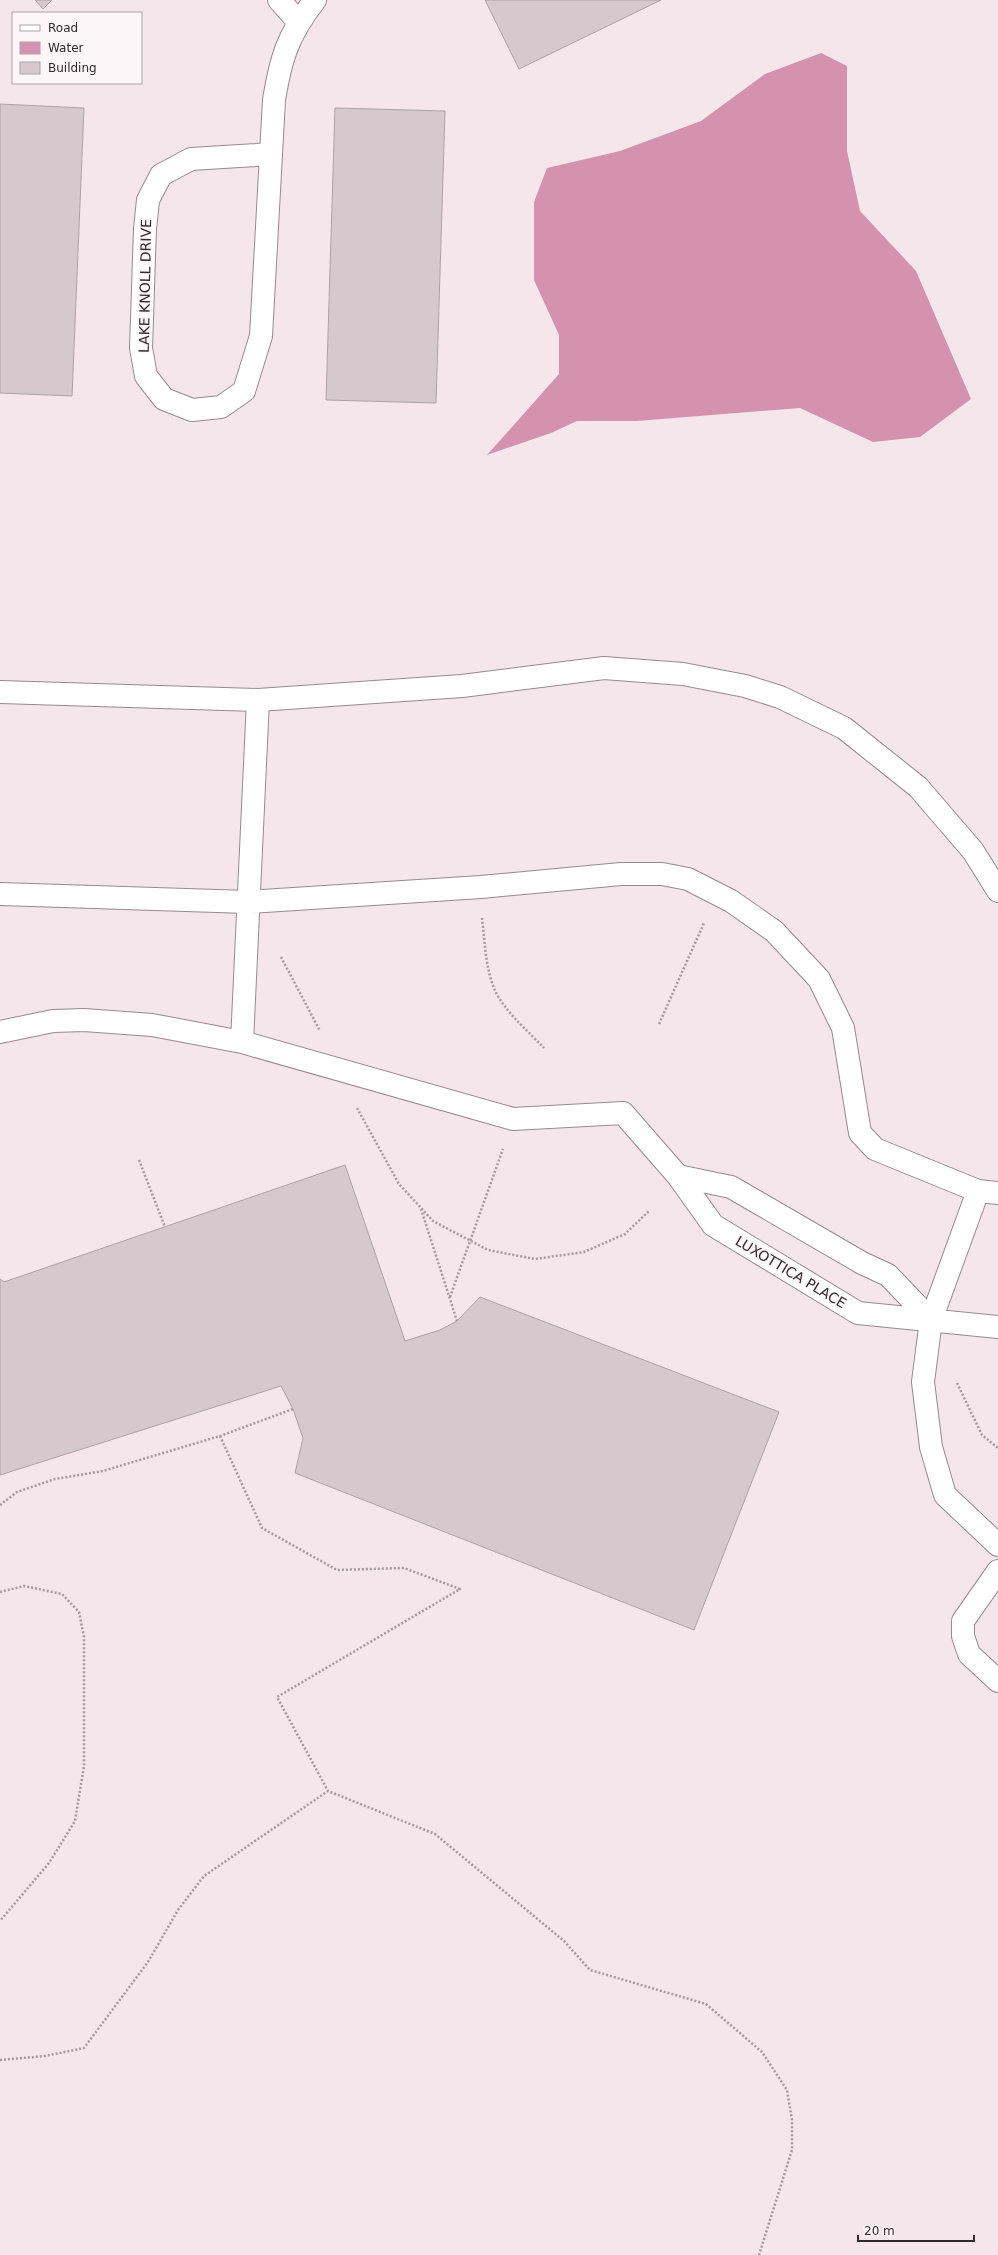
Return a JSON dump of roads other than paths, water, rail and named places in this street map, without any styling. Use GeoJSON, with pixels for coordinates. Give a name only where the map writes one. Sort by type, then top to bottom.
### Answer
{"type":"FeatureCollection","features":[{"type":"Feature","properties":{"kind":"street"},"geometry":{"type":"LineString","coordinates":[[278,0],[298,21]]}},
{"type":"Feature","properties":{"kind":"street","name":"LAKE KNOLL DRIVE"},"geometry":{"type":"LineString","coordinates":[[271,154],[191,158],[161,175],[148,200],[145,229],[142,348],[146,376],[164,399],[192,410],[221,407],[244,391],[259,343],[262,328],[274,100],[279,71],[287,43],[298,21],[314,0]]}},
{"type":"Feature","properties":{"kind":"street"},"geometry":{"type":"LineString","coordinates":[[0,692],[258,700],[462,686],[604,668],[683,674],[745,686],[780,697],[844,728],[918,787],[973,851],[998,891]]}},
{"type":"Feature","properties":{"kind":"street"},"geometry":{"type":"LineString","coordinates":[[0,1032],[53,1021],[84,1020],[152,1025],[242,1042],[258,700]]}},
{"type":"Feature","properties":{"kind":"street"},"geometry":{"type":"LineString","coordinates":[[0,894],[248,902],[481,887],[621,874],[662,874],[688,879],[731,901],[774,931],[819,979],[843,1028],[860,1133],[875,1149],[988,1192],[931,1320],[923,1382],[931,1447],[945,1495],[998,1545]]}},
{"type":"Feature","properties":{"kind":"street","name":"LUXOTTICA PLACE"},"geometry":{"type":"LineString","coordinates":[[242,1042],[513,1119],[623,1113],[678,1176],[713,1225],[858,1313],[998,1327]]}},
{"type":"Feature","properties":{"kind":"street"},"geometry":{"type":"LineString","coordinates":[[678,1176],[731,1187],[862,1263],[888,1275],[931,1320]]}},
{"type":"Feature","properties":{"kind":"street"},"geometry":{"type":"LineString","coordinates":[[998,1571],[963,1621],[963,1636],[969,1654],[998,1681]]}},
{"type":"Feature","properties":{"kind":"water"},"geometry":{"type":"Polygon","coordinates":[[[821,53],[847,66],[847,151],[860,211],[916,271],[971,399],[920,437],[873,442],[800,408],[637,421],[577,421],[551,433],[487,455],[559,374],[559,335],[534,280],[534,202],[547,168],[620,151],[701,121],[765,74],[821,53]]]}}]}
